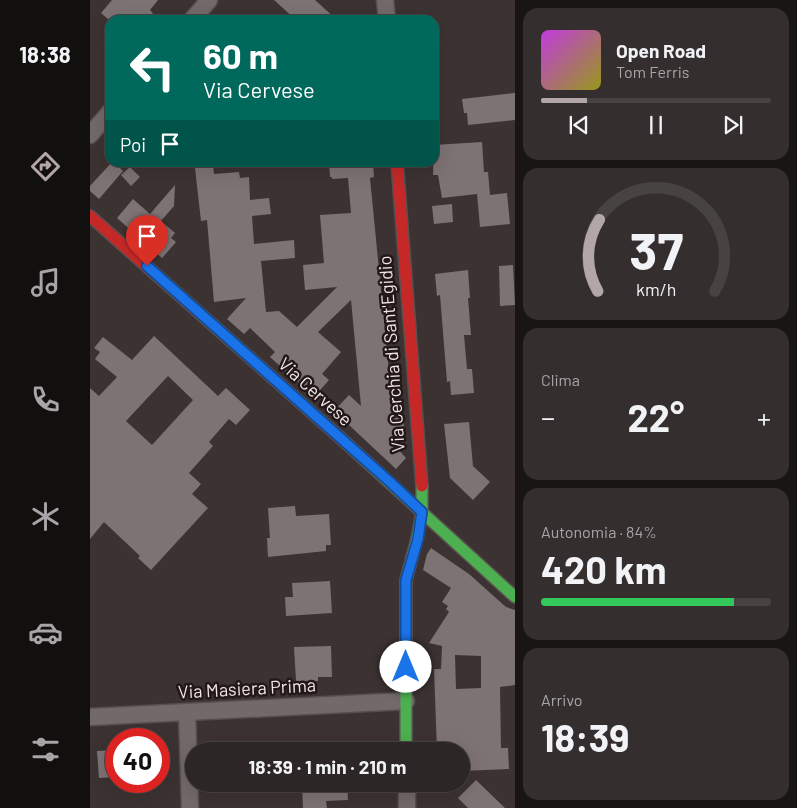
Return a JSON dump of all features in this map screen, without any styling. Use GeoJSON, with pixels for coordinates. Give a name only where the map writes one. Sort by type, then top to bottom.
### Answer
{"type":"FeatureCollection","features":[{"type":"Feature","properties":{"kind":"street"},"geometry":{"type":"LineString","coordinates":[[196,15],[209,0]]}},
{"type":"Feature","properties":{"kind":"street"},"geometry":{"type":"LineString","coordinates":[[385,0],[386,15]]}},
{"type":"Feature","properties":{"kind":"street"},"geometry":{"type":"LineString","coordinates":[[90,135],[105,118]]}},
{"type":"Feature","properties":{"kind":"street","name":"Via Cerchia di Sant'Egidio"},"geometry":{"type":"LineString","coordinates":[[398,167],[422,488],[422,512],[418,539],[406,580],[406,742]]}},
{"type":"Feature","properties":{"kind":"street","name":"Via Cervese"},"geometry":{"type":"LineString","coordinates":[[90,216],[390,482],[514,596]]}},
{"type":"Feature","properties":{"kind":"street","name":"Via Masiera Prima"},"geometry":{"type":"LineString","coordinates":[[90,717],[406,701]]}},
{"type":"Feature","properties":{"kind":"street"},"geometry":{"type":"LineString","coordinates":[[187,712],[190,808]]}},
{"type":"Feature","properties":{"kind":"street"},"geometry":{"type":"LineString","coordinates":[[407,792],[408,808]]}},
{"type":"Feature","properties":{"kind":"building"},"geometry":{"type":"Polygon","coordinates":[[[112,0],[158,0],[150,10],[153,13],[151,15],[105,16],[101,13],[112,0]]]}},
{"type":"Feature","properties":{"kind":"building"},"geometry":{"type":"Polygon","coordinates":[[[274,0],[315,0],[332,15],[290,15],[274,0]]]}},
{"type":"Feature","properties":{"kind":"building"},"geometry":{"type":"Polygon","coordinates":[[[515,93],[515,120],[468,125],[467,113],[464,113],[462,99],[515,93]]]}},
{"type":"Feature","properties":{"kind":"building"},"geometry":{"type":"Polygon","coordinates":[[[482,142],[484,172],[488,172],[490,195],[507,193],[510,224],[480,227],[477,194],[442,198],[438,175],[433,175],[433,167],[439,167],[439,145],[482,142]]]}},
{"type":"Feature","properties":{"kind":"building"},"geometry":{"type":"Polygon","coordinates":[[[107,167],[119,167],[123,171],[99,199],[90,191],[90,186],[107,167]]]}},
{"type":"Feature","properties":{"kind":"building"},"geometry":{"type":"Polygon","coordinates":[[[130,167],[140,177],[131,186],[121,175],[130,167]]]}},
{"type":"Feature","properties":{"kind":"building"},"geometry":{"type":"Polygon","coordinates":[[[213,167],[214,174],[239,172],[240,178],[249,177],[250,200],[269,198],[271,214],[252,216],[254,244],[294,240],[295,258],[261,261],[266,312],[279,311],[297,327],[337,287],[305,290],[303,265],[324,263],[320,215],[351,213],[348,178],[332,179],[330,177],[329,167],[373,167],[374,177],[370,178],[393,413],[403,415],[405,440],[397,448],[406,458],[396,469],[334,411],[349,395],[361,406],[351,300],[318,332],[341,352],[322,374],[329,380],[314,397],[270,357],[275,352],[250,328],[244,334],[227,319],[246,298],[214,302],[207,220],[201,221],[195,168],[213,167]]]}},
{"type":"Feature","properties":{"kind":"building"},"geometry":{"type":"Polygon","coordinates":[[[175,185],[174,206],[161,221],[175,233],[171,238],[176,242],[162,258],[117,218],[133,199],[150,214],[175,185]]]}},
{"type":"Feature","properties":{"kind":"building"},"geometry":{"type":"Polygon","coordinates":[[[452,204],[453,222],[434,224],[432,206],[452,204]]]}},
{"type":"Feature","properties":{"kind":"building"},"geometry":{"type":"Polygon","coordinates":[[[513,265],[515,305],[500,306],[499,266],[513,265]]]}},
{"type":"Feature","properties":{"kind":"building"},"geometry":{"type":"Polygon","coordinates":[[[468,270],[471,335],[464,335],[467,369],[472,369],[474,393],[451,395],[450,381],[447,382],[440,295],[437,296],[435,274],[468,270]]]}},
{"type":"Feature","properties":{"kind":"building"},"geometry":{"type":"Polygon","coordinates":[[[154,336],[218,396],[226,388],[250,410],[236,425],[229,419],[209,442],[213,446],[189,473],[201,484],[192,494],[208,508],[151,570],[138,558],[140,556],[104,522],[90,539],[90,388],[99,396],[117,377],[95,359],[100,352],[94,348],[103,337],[132,360],[154,336]],[[168,376],[126,421],[152,445],[193,400],[168,376]]]}},
{"type":"Feature","properties":{"kind":"building"},"geometry":{"type":"Polygon","coordinates":[[[469,422],[473,466],[490,482],[473,500],[450,478],[444,424],[469,422]]]}},
{"type":"Feature","properties":{"kind":"building"},"geometry":{"type":"Polygon","coordinates":[[[295,506],[296,516],[329,514],[331,545],[326,545],[326,551],[268,557],[267,538],[270,538],[268,508],[295,506]]]}},
{"type":"Feature","properties":{"kind":"building"},"geometry":{"type":"Polygon","coordinates":[[[431,548],[469,574],[506,607],[515,610],[515,685],[500,687],[501,748],[508,748],[509,769],[470,771],[470,742],[437,742],[434,669],[441,669],[442,646],[429,643],[449,612],[446,609],[448,606],[442,602],[451,588],[423,570],[427,554],[431,548]],[[455,655],[456,689],[481,688],[481,656],[455,655]]]}},
{"type":"Feature","properties":{"kind":"building"},"geometry":{"type":"Polygon","coordinates":[[[330,581],[332,613],[286,616],[285,597],[293,597],[292,583],[330,581]]]}},
{"type":"Feature","properties":{"kind":"building"},"geometry":{"type":"Polygon","coordinates":[[[331,646],[332,677],[318,677],[318,681],[296,681],[294,647],[331,646]]]}},
{"type":"Feature","properties":{"kind":"building"},"geometry":{"type":"Polygon","coordinates":[[[97,751],[105,751],[105,778],[99,778],[97,751]]]}},
{"type":"Feature","properties":{"kind":"building"},"geometry":{"type":"Polygon","coordinates":[[[476,780],[505,808],[468,808],[458,798],[464,792],[470,792],[470,786],[476,780]]]}},
{"type":"Feature","properties":{"kind":"building"},"geometry":{"type":"Polygon","coordinates":[[[302,792],[348,792],[348,800],[326,801],[327,808],[303,808],[302,792]]]}},
{"type":"Feature","properties":{"kind":"traffic: fast"},"geometry":{"type":"LineString","coordinates":[[346,443],[515,597]]}},
{"type":"Feature","properties":{"kind":"traffic: fast"},"geometry":{"type":"LineString","coordinates":[[406,742],[406,580],[422,512],[422,486]]}},
{"type":"Feature","properties":{"kind":"traffic: jam"},"geometry":{"type":"LineString","coordinates":[[397,167],[422,486]]}},
{"type":"Feature","properties":{"kind":"traffic: jam"},"geometry":{"type":"LineString","coordinates":[[90,216],[346,443]]}},
{"type":"Feature","properties":{"kind":"route"},"geometry":{"type":"LineString","coordinates":[[147,266],[422,512],[418,539],[406,580],[406,667]]}}]}
